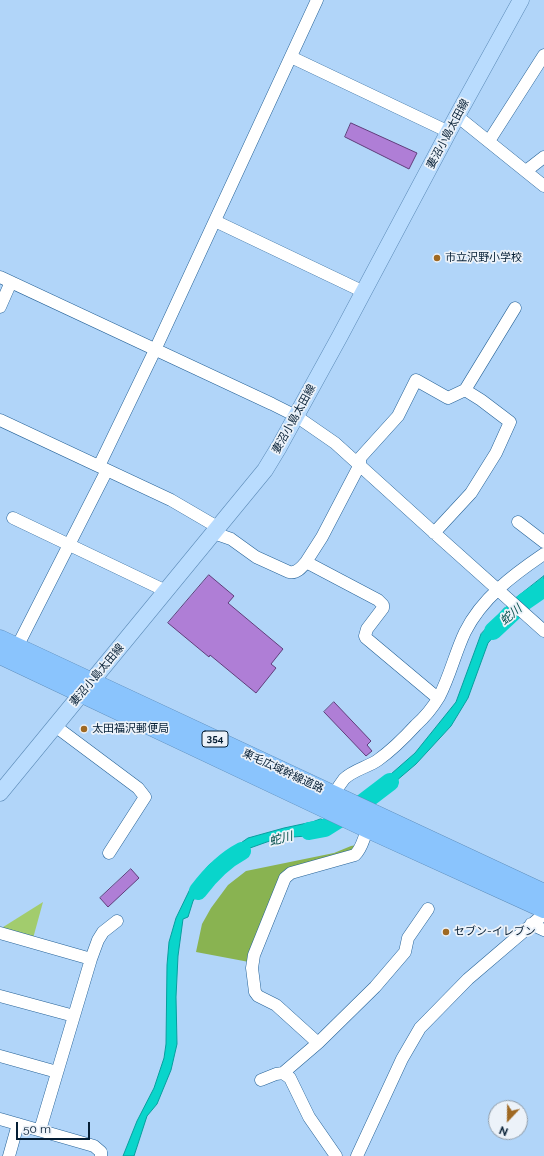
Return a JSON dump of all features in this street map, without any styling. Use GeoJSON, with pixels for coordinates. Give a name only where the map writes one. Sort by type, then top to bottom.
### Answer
{"type":"FeatureCollection","features":[{"type":"Feature","properties":{"kind":"highway","name":"東毛広域幹線道路"},"geometry":{"type":"LineString","coordinates":[[0,639],[17,647],[86,687],[317,804],[544,893]]}},
{"type":"Feature","properties":{"kind":"highway","name":"東毛広域幹線道路"},"geometry":{"type":"LineString","coordinates":[[0,655],[86,687],[336,796],[371,824],[544,909]]}},
{"type":"Feature","properties":{"kind":"main road","name":"妻沼小島太田線"},"geometry":{"type":"LineString","coordinates":[[0,793],[265,470],[364,292],[520,0]]}},
{"type":"Feature","properties":{"kind":"street"},"geometry":{"type":"LineString","coordinates":[[17,647],[69,545],[155,350],[317,0]]}},
{"type":"Feature","properties":{"kind":"street"},"geometry":{"type":"LineString","coordinates":[[489,141],[544,55]]}},
{"type":"Feature","properties":{"kind":"street"},"geometry":{"type":"LineString","coordinates":[[291,57],[449,132]]}},
{"type":"Feature","properties":{"kind":"street"},"geometry":{"type":"LineString","coordinates":[[457,116],[544,186]]}},
{"type":"Feature","properties":{"kind":"street"},"geometry":{"type":"LineString","coordinates":[[526,171],[544,157]]}},
{"type":"Feature","properties":{"kind":"street"},"geometry":{"type":"LineString","coordinates":[[215,221],[364,292]]}},
{"type":"Feature","properties":{"kind":"street"},"geometry":{"type":"LineString","coordinates":[[0,277],[296,416],[335,443],[544,631]]}},
{"type":"Feature","properties":{"kind":"street"},"geometry":{"type":"LineString","coordinates":[[0,307],[11,282]]}},
{"type":"Feature","properties":{"kind":"street"},"geometry":{"type":"LineString","coordinates":[[0,420],[171,500],[256,557],[293,573],[306,562],[322,537],[356,470],[360,465],[360,458],[398,416],[416,380],[448,398],[464,390],[515,308]]}},
{"type":"Feature","properties":{"kind":"street"},"geometry":{"type":"LineString","coordinates":[[434,533],[471,493],[496,453],[510,422],[481,400],[464,390]]}},
{"type":"Feature","properties":{"kind":"street"},"geometry":{"type":"LineString","coordinates":[[13,518],[166,591]]}},
{"type":"Feature","properties":{"kind":"street"},"geometry":{"type":"LineString","coordinates":[[518,522],[544,542]]}},
{"type":"Feature","properties":{"kind":"street"},"geometry":{"type":"LineString","coordinates":[[336,796],[338,787],[344,779],[378,760],[417,725],[439,697],[465,632],[482,606],[499,592],[503,584],[544,554]]}},
{"type":"Feature","properties":{"kind":"street"},"geometry":{"type":"LineString","coordinates":[[306,562],[381,602],[383,605],[382,611],[367,629],[365,636],[434,695],[439,697]]}},
{"type":"Feature","properties":{"kind":"street"},"geometry":{"type":"LineString","coordinates":[[55,726],[138,788],[145,797],[109,853]]}},
{"type":"Feature","properties":{"kind":"street"},"geometry":{"type":"LineString","coordinates":[[318,1043],[276,1005],[258,996],[255,992],[252,968],[254,955],[285,878],[290,874],[355,854],[360,850],[371,824]]}},
{"type":"Feature","properties":{"kind":"street"},"geometry":{"type":"LineString","coordinates":[[261,1080],[284,1072],[318,1043],[375,988],[405,952],[408,938],[428,908]]}},
{"type":"Feature","properties":{"kind":"street"},"geometry":{"type":"LineString","coordinates":[[357,1156],[402,1059],[420,1028],[468,980],[544,914]]}},
{"type":"Feature","properties":{"kind":"street"},"geometry":{"type":"LineString","coordinates":[[40,1130],[98,940],[103,932],[117,921]]}},
{"type":"Feature","properties":{"kind":"street"},"geometry":{"type":"LineString","coordinates":[[531,924],[544,930]]}},
{"type":"Feature","properties":{"kind":"street"},"geometry":{"type":"LineString","coordinates":[[0,933],[91,959]]}},
{"type":"Feature","properties":{"kind":"street"},"geometry":{"type":"LineString","coordinates":[[0,996],[74,1016]]}},
{"type":"Feature","properties":{"kind":"street"},"geometry":{"type":"LineString","coordinates":[[0,1056],[57,1072]]}},
{"type":"Feature","properties":{"kind":"street"},"geometry":{"type":"LineString","coordinates":[[284,1072],[290,1078],[309,1117],[336,1156]]}},
{"type":"Feature","properties":{"kind":"street"},"geometry":{"type":"LineString","coordinates":[[0,1119],[94,1146],[101,1152],[101,1156]]}},
{"type":"Feature","properties":{"kind":"street"},"geometry":{"type":"LineString","coordinates":[[9,1156],[18,1124]]}},
{"type":"Feature","properties":{"kind":"shaded area"},"geometry":{"type":"Polygon","coordinates":[[[362,844],[360,850],[288,873],[249,962],[196,952],[202,924],[211,908],[228,885],[246,871],[334,853],[351,846],[362,844]]]}},
{"type":"Feature","properties":{"kind":"shaded area"},"geometry":{"type":"Polygon","coordinates":[[[43,902],[32,942],[0,929],[43,902]]]}},
{"type":"Feature","properties":{"kind":"water"},"geometry":{"type":"Polygon","coordinates":[[[544,576],[544,590],[524,606],[515,599],[544,576]]]}},
{"type":"Feature","properties":{"kind":"water"},"geometry":{"type":"Polygon","coordinates":[[[505,608],[513,616],[488,643],[468,698],[451,726],[416,764],[375,799],[367,795],[415,753],[456,702],[481,634],[505,608]]]}},
{"type":"Feature","properties":{"kind":"water"},"geometry":{"type":"Polygon","coordinates":[[[321,819],[338,827],[307,836],[278,838],[250,848],[223,865],[205,881],[193,901],[188,917],[183,919],[178,956],[176,997],[177,1044],[171,1070],[157,1104],[147,1116],[134,1156],[123,1156],[137,1121],[154,1088],[164,1058],[166,1044],[167,965],[169,942],[176,918],[190,889],[209,865],[248,838],[321,819]]]}},
{"type":"Feature","properties":{"kind":"building"},"geometry":{"type":"Polygon","coordinates":[[[351,123],[417,153],[409,169],[345,137],[351,123]]]}},
{"type":"Feature","properties":{"kind":"building"},"geometry":{"type":"Polygon","coordinates":[[[209,575],[234,596],[228,603],[283,649],[271,664],[276,668],[256,693],[168,623],[209,575]]]}},
{"type":"Feature","properties":{"kind":"building"},"geometry":{"type":"Polygon","coordinates":[[[334,702],[371,741],[367,745],[372,751],[366,756],[324,712],[334,702]]]}},
{"type":"Feature","properties":{"kind":"building"},"geometry":{"type":"Polygon","coordinates":[[[131,869],[139,878],[108,907],[100,898],[131,869]]]}},
{"type":"Feature","properties":{"kind":"waterway","name":"蛇川"},"geometry":{"type":"LineString","coordinates":[[493,631],[524,602],[544,588]]}},
{"type":"Feature","properties":{"kind":"waterway","name":"蛇川"},"geometry":{"type":"LineString","coordinates":[[309,831],[325,828],[352,811],[390,782]]}},
{"type":"Feature","properties":{"kind":"waterway","name":"蛇川"},"geometry":{"type":"LineString","coordinates":[[198,891],[218,868],[242,851]]}},
{"type":"Feature","properties":{"kind":"place","name":"市立沢野小学校"},"geometry":{"type":"Point","coordinates":[437,258]}},
{"type":"Feature","properties":{"kind":"place","name":"太田福沢郵便局"},"geometry":{"type":"Point","coordinates":[84,729]}},
{"type":"Feature","properties":{"kind":"place","name":"セブン-イレブン"},"geometry":{"type":"Point","coordinates":[446,932]}}]}
